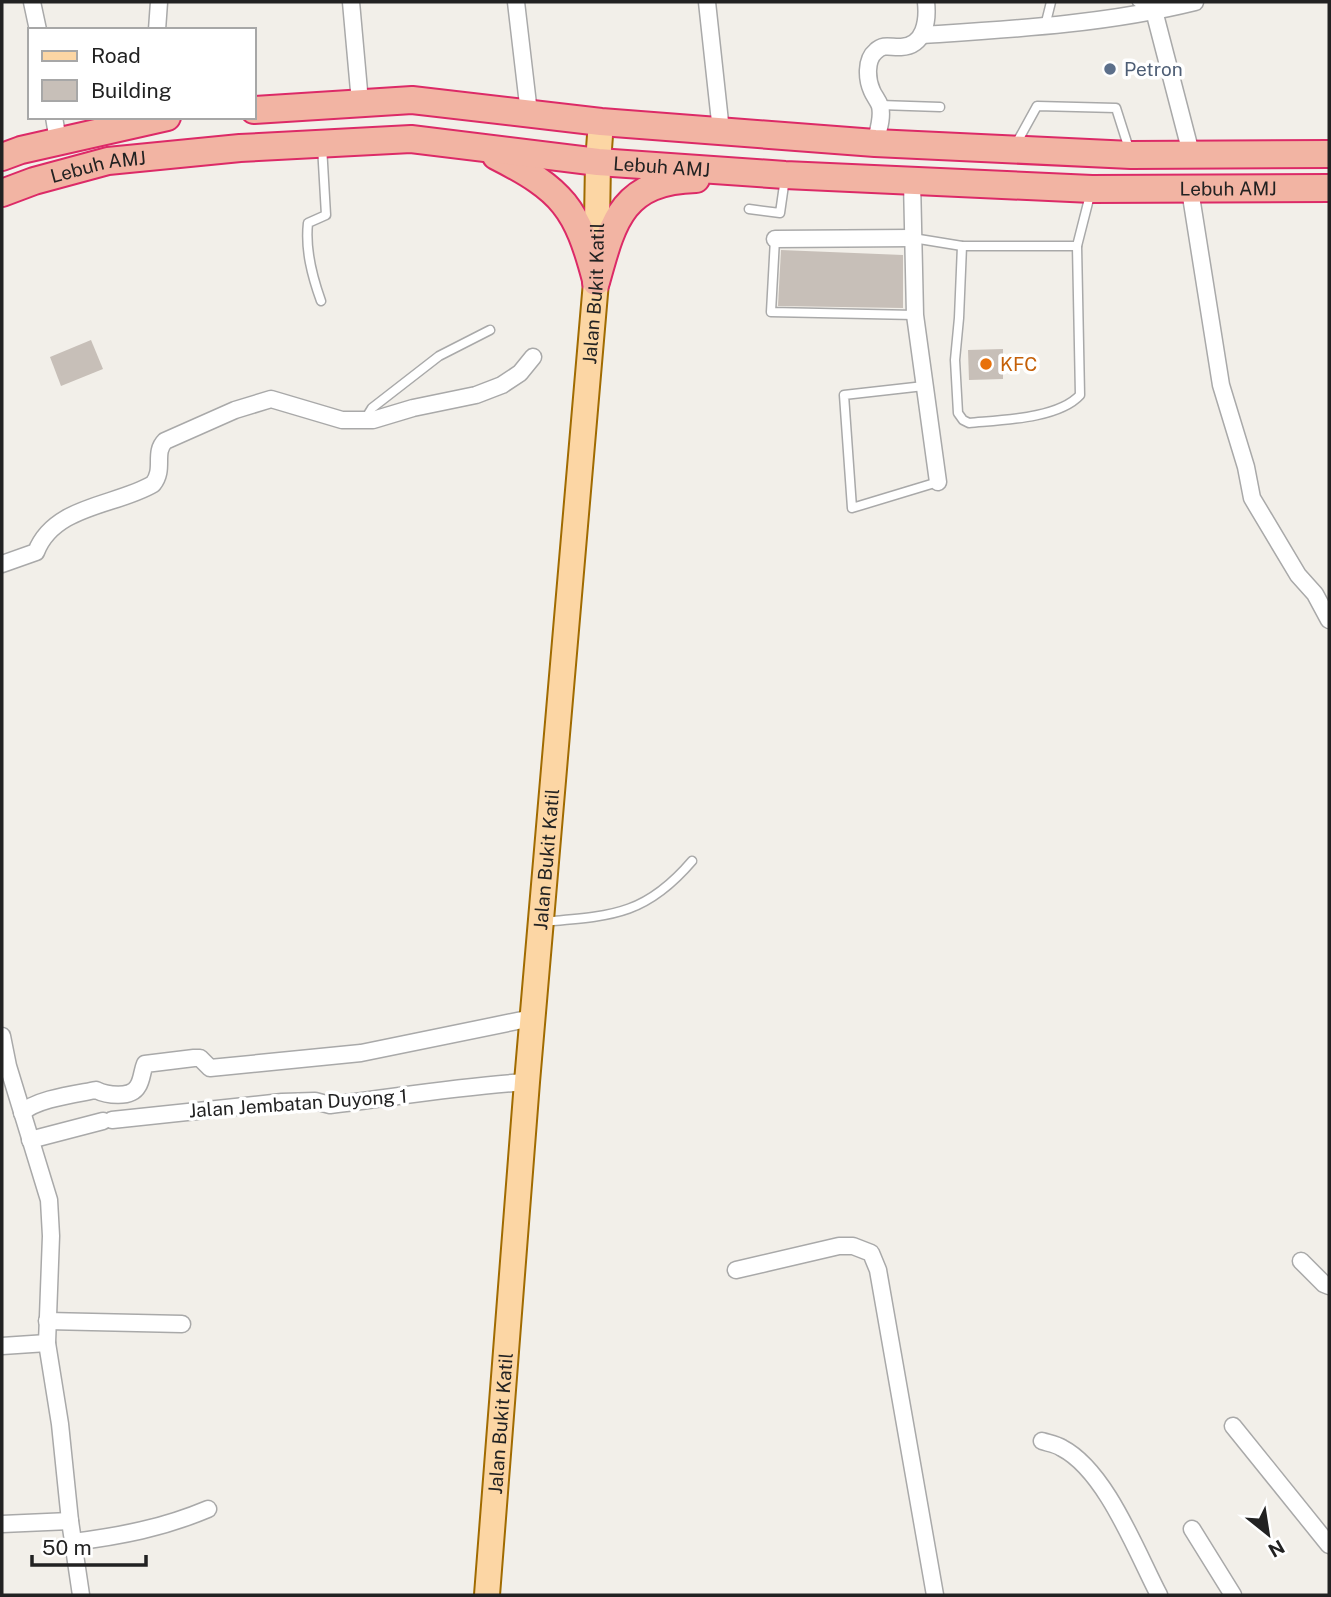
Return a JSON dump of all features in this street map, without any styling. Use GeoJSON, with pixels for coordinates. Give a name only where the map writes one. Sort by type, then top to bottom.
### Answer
{"type":"FeatureCollection","features":[{"type":"Feature","properties":{"kind":"highway","name":"Lebuh AMJ"},"geometry":{"type":"LineString","coordinates":[[256,110],[412,100],[601,122],[875,143],[1192,157],[1329,154]]}},
{"type":"Feature","properties":{"kind":"highway","name":"Lebuh AMJ"},"geometry":{"type":"LineString","coordinates":[[8,151],[56,129],[151,119]]}},
{"type":"Feature","properties":{"kind":"highway","name":"Lebuh AMJ"},"geometry":{"type":"LineString","coordinates":[[2,193],[34,181],[108,161],[189,152],[411,139],[598,162],[785,175],[1092,188],[1329,188]]}},
{"type":"Feature","properties":{"kind":"highway"},"geometry":{"type":"LineString","coordinates":[[483,149],[531,174],[548,186],[563,202],[577,221],[587,246],[596,282]]}},
{"type":"Feature","properties":{"kind":"highway"},"geometry":{"type":"LineString","coordinates":[[596,282],[614,223],[627,203],[644,190],[683,179],[785,175]]}},
{"type":"Feature","properties":{"kind":"main road","name":"Jalan Bukit Katil"},"geometry":{"type":"LineString","coordinates":[[488,1595],[532,1018],[596,282],[601,122]]}},
{"type":"Feature","properties":{"kind":"street"},"geometry":{"type":"LineString","coordinates":[[32,2],[38,28]]}},
{"type":"Feature","properties":{"kind":"street"},"geometry":{"type":"LineString","coordinates":[[157,28],[159,2]]}},
{"type":"Feature","properties":{"kind":"street"},"geometry":{"type":"LineString","coordinates":[[351,2],[360,103]]}},
{"type":"Feature","properties":{"kind":"street"},"geometry":{"type":"LineString","coordinates":[[516,2],[529,113]]}},
{"type":"Feature","properties":{"kind":"street"},"geometry":{"type":"LineString","coordinates":[[707,2],[721,131]]}},
{"type":"Feature","properties":{"kind":"street"},"geometry":{"type":"LineString","coordinates":[[923,35],[927,21],[926,2]]}},
{"type":"Feature","properties":{"kind":"street"},"geometry":{"type":"LineString","coordinates":[[875,143],[881,120],[880,105],[867,78],[869,61],[876,50],[890,45],[901,48],[923,35],[1045,26],[1195,2]]}},
{"type":"Feature","properties":{"kind":"street"},"geometry":{"type":"LineString","coordinates":[[1152,7],[1192,157]]}},
{"type":"Feature","properties":{"kind":"street"},"geometry":{"type":"LineString","coordinates":[[912,181],[915,315],[938,482]]}},
{"type":"Feature","properties":{"kind":"street"},"geometry":{"type":"LineString","coordinates":[[1190,190],[1221,385],[1246,467],[1252,499],[1298,575],[1315,594],[1329,620]]}},
{"type":"Feature","properties":{"kind":"street"},"geometry":{"type":"LineString","coordinates":[[775,239],[913,238]]}},
{"type":"Feature","properties":{"kind":"street"},"geometry":{"type":"LineString","coordinates":[[2,564],[36,552],[40,542],[76,512],[153,484],[160,474],[160,451],[165,441],[235,410],[271,399],[342,420],[364,421],[476,395],[502,385],[520,373],[533,357]]}},
{"type":"Feature","properties":{"kind":"street"},"geometry":{"type":"LineString","coordinates":[[22,1113],[28,1107],[43,1102],[96,1090],[104,1094],[132,1093],[138,1087],[145,1064],[200,1058],[210,1068],[361,1053],[532,1018]]}},
{"type":"Feature","properties":{"kind":"street"},"geometry":{"type":"LineString","coordinates":[[2,1036],[8,1066],[48,1200],[51,1236],[47,1343],[81,1595]]}},
{"type":"Feature","properties":{"kind":"street","name":"Jalan Jembatan Duyong 1"},"geometry":{"type":"LineString","coordinates":[[30,1140],[107,1121],[282,1102],[315,1101],[330,1105],[481,1085],[527,1082]]}},
{"type":"Feature","properties":{"kind":"street"},"geometry":{"type":"LineString","coordinates":[[736,1270],[839,1246],[865,1250],[877,1263],[936,1595]]}},
{"type":"Feature","properties":{"kind":"street"},"geometry":{"type":"LineString","coordinates":[[1301,1261],[1329,1286]]}},
{"type":"Feature","properties":{"kind":"street"},"geometry":{"type":"LineString","coordinates":[[47,1321],[182,1324]]}},
{"type":"Feature","properties":{"kind":"street"},"geometry":{"type":"LineString","coordinates":[[2,1346],[47,1343]]}},
{"type":"Feature","properties":{"kind":"street"},"geometry":{"type":"LineString","coordinates":[[1233,1426],[1329,1545]]}},
{"type":"Feature","properties":{"kind":"street"},"geometry":{"type":"LineString","coordinates":[[1042,1441],[1062,1447],[1094,1475],[1106,1492],[1159,1595]]}},
{"type":"Feature","properties":{"kind":"street"},"geometry":{"type":"LineString","coordinates":[[73,1542],[146,1531],[174,1524],[208,1509]]}},
{"type":"Feature","properties":{"kind":"street"},"geometry":{"type":"LineString","coordinates":[[2,1524],[70,1521]]}},
{"type":"Feature","properties":{"kind":"street"},"geometry":{"type":"LineString","coordinates":[[1192,1528],[1233,1595]]}},
{"type":"Feature","properties":{"kind":"lane"},"geometry":{"type":"LineString","coordinates":[[1045,26],[1051,2]]}},
{"type":"Feature","properties":{"kind":"lane"},"geometry":{"type":"LineString","coordinates":[[1137,2],[1152,7]]}},
{"type":"Feature","properties":{"kind":"lane"},"geometry":{"type":"LineString","coordinates":[[880,105],[940,107]]}},
{"type":"Feature","properties":{"kind":"lane"},"geometry":{"type":"LineString","coordinates":[[1013,150],[1037,106],[1116,108],[1131,155]]}},
{"type":"Feature","properties":{"kind":"lane"},"geometry":{"type":"LineString","coordinates":[[321,302],[310,269],[307,231],[308,223],[326,215],[322,144]]}},
{"type":"Feature","properties":{"kind":"lane"},"geometry":{"type":"LineString","coordinates":[[749,209],[780,213],[785,175]]}},
{"type":"Feature","properties":{"kind":"lane"},"geometry":{"type":"LineString","coordinates":[[961,246],[955,360],[958,413],[969,423],[1042,413],[1065,406],[1080,395],[1077,246],[1092,188]]}},
{"type":"Feature","properties":{"kind":"lane"},"geometry":{"type":"LineString","coordinates":[[913,238],[961,246],[1077,246]]}},
{"type":"Feature","properties":{"kind":"lane"},"geometry":{"type":"LineString","coordinates":[[775,239],[771,312],[915,315]]}},
{"type":"Feature","properties":{"kind":"lane"},"geometry":{"type":"LineString","coordinates":[[364,421],[372,408],[439,356],[490,330]]}},
{"type":"Feature","properties":{"kind":"lane"},"geometry":{"type":"LineString","coordinates":[[924,386],[844,395],[852,508],[938,482]]}},
{"type":"Feature","properties":{"kind":"lane"},"geometry":{"type":"LineString","coordinates":[[540,923],[598,917],[643,904],[661,893],[692,861]]}},
{"type":"Feature","properties":{"kind":"building"},"geometry":{"type":"Polygon","coordinates":[[[781,250],[903,255],[903,308],[778,306],[781,250]]]}},
{"type":"Feature","properties":{"kind":"building"},"geometry":{"type":"Polygon","coordinates":[[[91,340],[103,369],[61,386],[50,357],[91,340]]]}},
{"type":"Feature","properties":{"kind":"building","name":"KFC"},"geometry":{"type":"Polygon","coordinates":[[[1003,349],[1003,379],[969,380],[968,350],[1003,349]]]}},
{"type":"Feature","properties":{"kind":"place","name":"Petron"},"geometry":{"type":"Point","coordinates":[1110,69]}},
{"type":"Feature","properties":{"kind":"place","name":"KFC"},"geometry":{"type":"Point","coordinates":[986,364]}}]}
